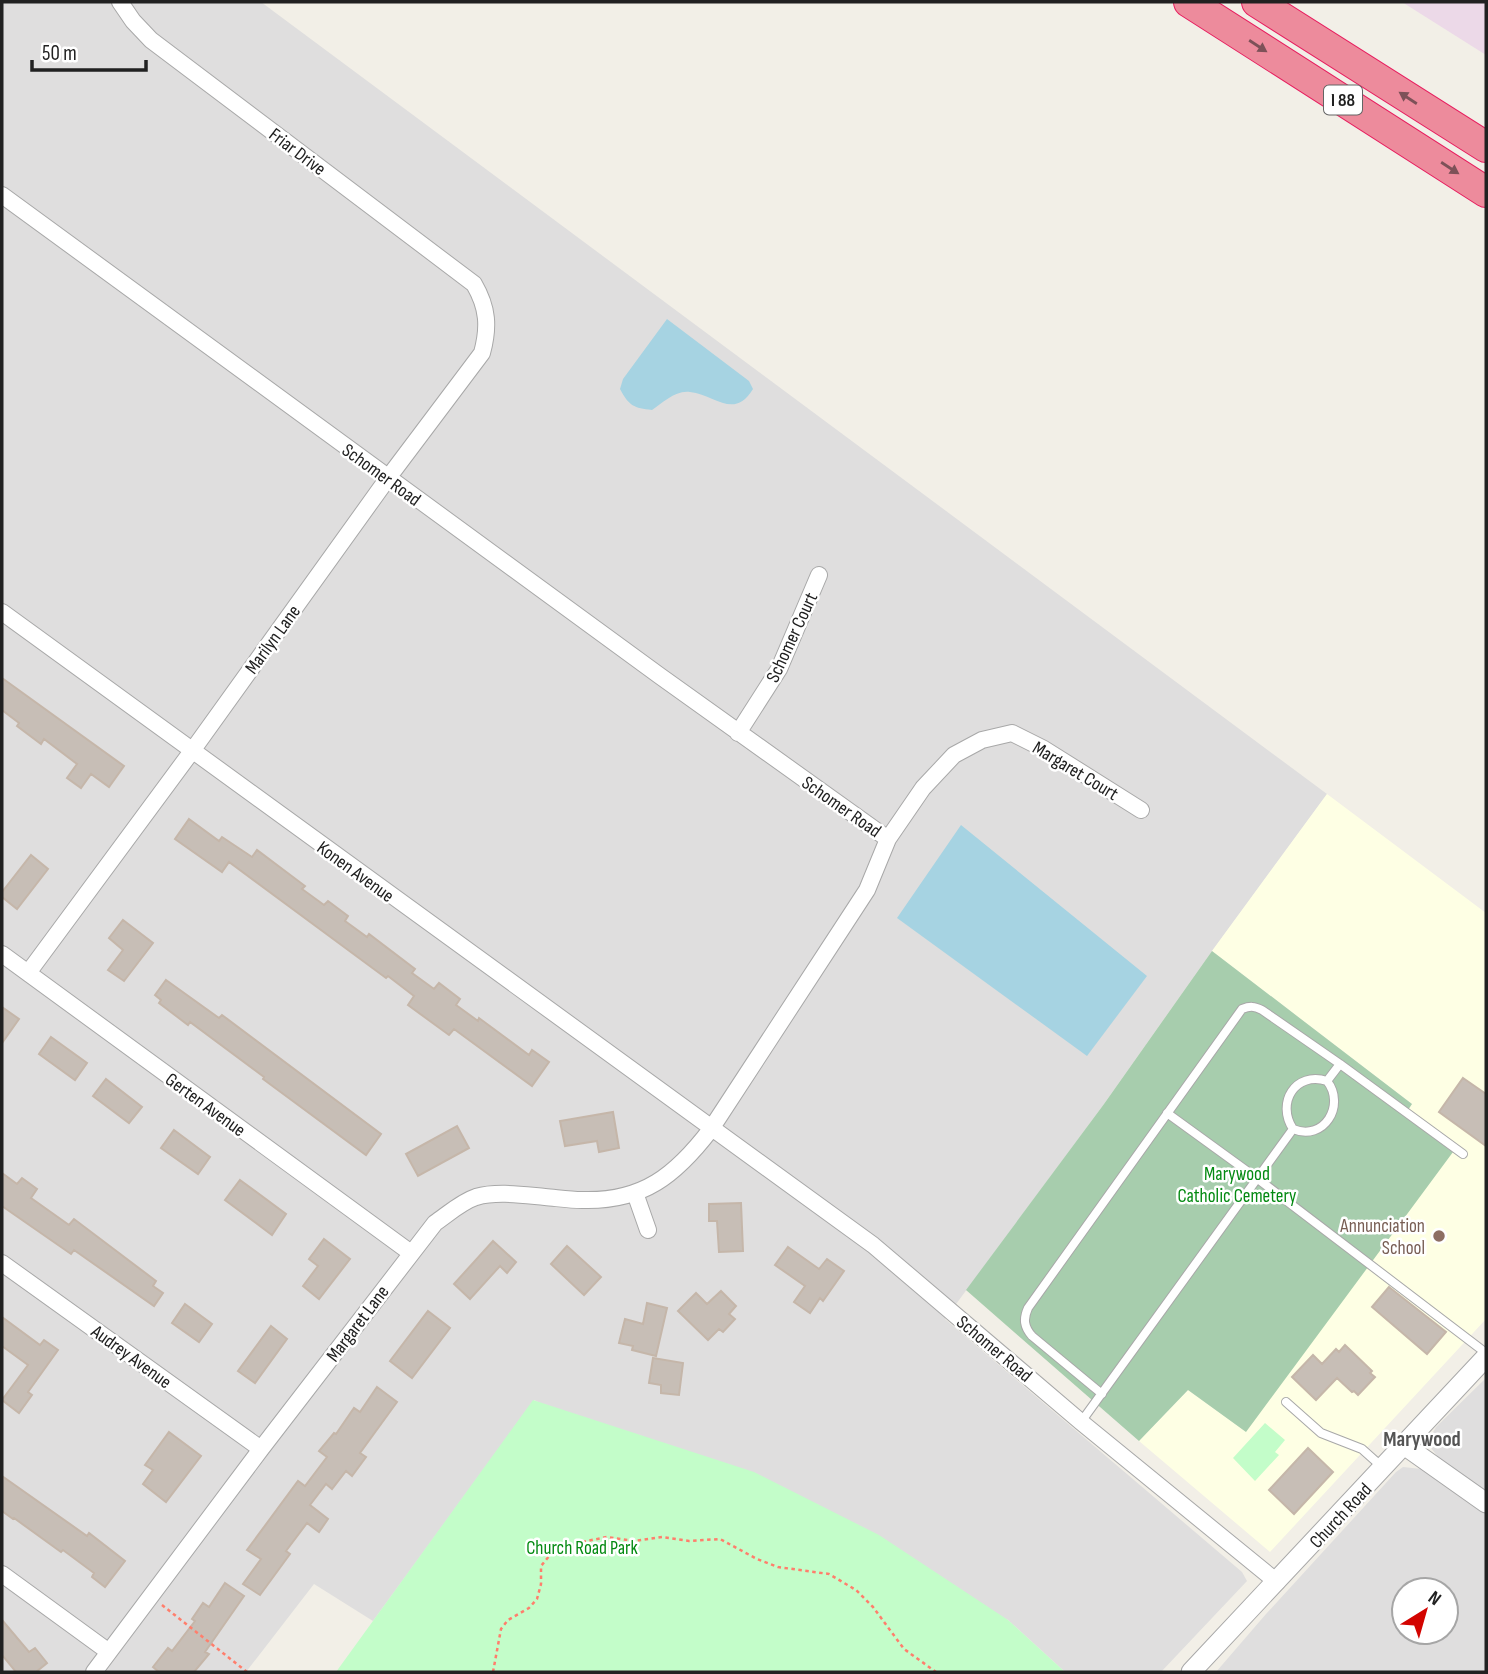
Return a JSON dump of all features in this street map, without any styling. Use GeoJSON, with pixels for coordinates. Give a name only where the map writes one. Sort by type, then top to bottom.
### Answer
{"type":"FeatureCollection","features":[{"type":"Feature","properties":{"kind":"highway","name":"I 88"},"geometry":{"type":"LineString","coordinates":[[1189,2],[1486,191]]}},
{"type":"Feature","properties":{"kind":"highway","name":"I 88"},"geometry":{"type":"LineString","coordinates":[[1257,2],[1486,147]]}},
{"type":"Feature","properties":{"kind":"street","name":"Friar Drive"},"geometry":{"type":"LineString","coordinates":[[120,2],[151,40],[451,265],[474,284],[481,295]]}},
{"type":"Feature","properties":{"kind":"street","name":"Schomer Road"},"geometry":{"type":"LineString","coordinates":[[2,195],[738,733],[888,839],[867,890],[711,1129],[873,1245],[1277,1582]]}},
{"type":"Feature","properties":{"kind":"street","name":"Marilyn Lane"},"geometry":{"type":"LineString","coordinates":[[28,973],[481,353],[486,337],[486,315],[481,295]]}},
{"type":"Feature","properties":{"kind":"street","name":"Schomer Court"},"geometry":{"type":"LineString","coordinates":[[738,733],[779,668],[818,575]]}},
{"type":"Feature","properties":{"kind":"street","name":"Konen Avenue"},"geometry":{"type":"LineString","coordinates":[[2,612],[711,1129]]}},
{"type":"Feature","properties":{"kind":"street","name":"Margaret Court"},"geometry":{"type":"LineString","coordinates":[[888,839],[923,789],[954,755],[982,740],[1012,733],[1044,748],[1141,810]]}},
{"type":"Feature","properties":{"kind":"street","name":"Gerten Avenue"},"geometry":{"type":"LineString","coordinates":[[2,954],[411,1253]]}},
{"type":"Feature","properties":{"kind":"street","name":"Margaret Lane"},"geometry":{"type":"LineString","coordinates":[[94,1672],[435,1223],[457,1206],[475,1198],[515,1194],[583,1200],[635,1193],[673,1172],[693,1153],[711,1129]]}},
{"type":"Feature","properties":{"kind":"street"},"geometry":{"type":"LineString","coordinates":[[635,1193],[648,1230]]}},
{"type":"Feature","properties":{"kind":"street","name":"Audrey Avenue"},"geometry":{"type":"LineString","coordinates":[[2,1263],[261,1449]]}},
{"type":"Feature","properties":{"kind":"street","name":"Church Road"},"geometry":{"type":"LineString","coordinates":[[1191,1672],[1486,1355]]}},
{"type":"Feature","properties":{"kind":"street"},"geometry":{"type":"LineString","coordinates":[[1404,1445],[1486,1503]]}},
{"type":"Feature","properties":{"kind":"street"},"geometry":{"type":"LineString","coordinates":[[2,1574],[109,1652]]}},
{"type":"Feature","properties":{"kind":"lane"},"geometry":{"type":"LineString","coordinates":[[1102,1394],[1031,1336],[1027,1330],[1025,1316],[1028,1308],[1242,1009],[1249,1006],[1262,1010],[1462,1154]]}},
{"type":"Feature","properties":{"kind":"lane"},"geometry":{"type":"LineString","coordinates":[[1327,1081],[1340,1064]]}},
{"type":"Feature","properties":{"kind":"lane"},"geometry":{"type":"LineString","coordinates":[[1312,1078],[1327,1081],[1333,1092],[1334,1102],[1328,1121],[1312,1132],[1301,1133],[1293,1129],[1286,1111],[1291,1093],[1297,1085],[1312,1078]]}},
{"type":"Feature","properties":{"kind":"lane"},"geometry":{"type":"LineString","coordinates":[[1167,1113],[1258,1179],[1486,1355]]}},
{"type":"Feature","properties":{"kind":"lane"},"geometry":{"type":"LineString","coordinates":[[1082,1422],[1293,1129]]}},
{"type":"Feature","properties":{"kind":"lane"},"geometry":{"type":"LineString","coordinates":[[1286,1402],[1321,1433],[1362,1449],[1383,1468]]}},
{"type":"Feature","properties":{"kind":"path"},"geometry":{"type":"LineString","coordinates":[[493,1672],[501,1629],[508,1620],[529,1608],[537,1599],[541,1584],[541,1566],[550,1555],[562,1546],[607,1537],[634,1541],[662,1537],[689,1541],[720,1539],[778,1567],[829,1574],[856,1590],[904,1649],[936,1672]]}},
{"type":"Feature","properties":{"kind":"path"},"geometry":{"type":"LineString","coordinates":[[150,1597],[247,1672]]}},
{"type":"Feature","properties":{"kind":"shaded area"},"geometry":{"type":"Polygon","coordinates":[[[2,2],[261,2],[1327,794],[945,1319],[1242,1572],[1247,1581],[1161,1672],[1065,1672],[1008,1620],[534,1400],[373,1621],[314,1584],[246,1672],[2,1672],[2,2]]]}},
{"type":"Feature","properties":{"kind":"shaded area"},"geometry":{"type":"Polygon","coordinates":[[[1402,2],[1486,2],[1486,55],[1402,2]]]}},
{"type":"Feature","properties":{"kind":"shaded area","name":"Annunciation School"},"geometry":{"type":"Polygon","coordinates":[[[1327,794],[1486,913],[1486,1319],[1270,1552],[1139,1441],[1188,1390],[1245,1431],[1404,1115],[1412,1104],[1212,951],[1327,794]]]}},
{"type":"Feature","properties":{"kind":"shaded area"},"geometry":{"type":"Polygon","coordinates":[[[1486,1378],[1486,1492],[1439,1458],[1431,1448],[1430,1438],[1436,1427],[1486,1378]]]}},
{"type":"Feature","properties":{"kind":"shaded area"},"geometry":{"type":"Polygon","coordinates":[[[1403,1467],[1422,1469],[1486,1514],[1486,1672],[1216,1672],[1266,1614],[1403,1467]]]}},
{"type":"Feature","properties":{"kind":"green space","name":"Marywood Catholic Cemetery"},"geometry":{"type":"Polygon","coordinates":[[[1212,951],[1412,1104],[1404,1116],[1453,1152],[1246,1432],[1188,1390],[1139,1441],[966,1290],[1104,1104],[1212,951]]]}},
{"type":"Feature","properties":{"kind":"green space","name":"Church Road Park"},"geometry":{"type":"Polygon","coordinates":[[[533,1400],[754,1472],[879,1535],[1008,1620],[1065,1672],[336,1672],[533,1400]]]}},
{"type":"Feature","properties":{"kind":"green space"},"geometry":{"type":"Polygon","coordinates":[[[1265,1423],[1285,1440],[1275,1452],[1279,1455],[1255,1481],[1233,1458],[1265,1423]]]}},
{"type":"Feature","properties":{"kind":"water"},"geometry":{"type":"Polygon","coordinates":[[[667,319],[749,381],[753,389],[746,398],[732,404],[685,392],[652,410],[629,403],[620,389],[623,379],[667,319]]]}},
{"type":"Feature","properties":{"kind":"water"},"geometry":{"type":"Polygon","coordinates":[[[961,825],[1147,976],[1087,1056],[897,918],[961,825]]]}},
{"type":"Feature","properties":{"kind":"building"},"geometry":{"type":"Polygon","coordinates":[[[2,678],[124,766],[109,787],[91,774],[81,788],[67,778],[77,764],[44,739],[41,744],[17,726],[19,723],[2,710],[2,678]]]}},
{"type":"Feature","properties":{"kind":"building"},"geometry":{"type":"Polygon","coordinates":[[[189,819],[219,841],[222,837],[252,857],[257,850],[305,886],[302,889],[324,905],[328,901],[348,916],[345,921],[367,937],[369,934],[415,969],[412,973],[434,989],[439,983],[460,999],[456,1005],[478,1021],[479,1018],[529,1055],[532,1050],[549,1062],[532,1086],[454,1029],[449,1035],[408,1005],[414,996],[229,862],[222,872],[175,839],[189,819]]]}},
{"type":"Feature","properties":{"kind":"building"},"geometry":{"type":"Polygon","coordinates":[[[31,855],[48,869],[17,909],[2,897],[2,892],[31,855]]]}},
{"type":"Feature","properties":{"kind":"building"},"geometry":{"type":"Polygon","coordinates":[[[123,920],[153,943],[124,981],[108,970],[123,950],[109,938],[123,920]]]}},
{"type":"Feature","properties":{"kind":"building"},"geometry":{"type":"Polygon","coordinates":[[[166,980],[219,1018],[222,1015],[381,1134],[366,1155],[190,1022],[188,1025],[159,1003],[161,1000],[155,995],[166,980]]]}},
{"type":"Feature","properties":{"kind":"building"},"geometry":{"type":"Polygon","coordinates":[[[2,1007],[19,1019],[2,1043],[2,1007]]]}},
{"type":"Feature","properties":{"kind":"building"},"geometry":{"type":"Polygon","coordinates":[[[51,1037],[87,1063],[75,1080],[39,1054],[51,1037]]]}},
{"type":"Feature","properties":{"kind":"building"},"geometry":{"type":"Polygon","coordinates":[[[1463,1078],[1486,1094],[1486,1146],[1439,1112],[1463,1078]]]}},
{"type":"Feature","properties":{"kind":"building"},"geometry":{"type":"Polygon","coordinates":[[[106,1079],[142,1107],[129,1123],[93,1096],[106,1079]]]}},
{"type":"Feature","properties":{"kind":"building"},"geometry":{"type":"Polygon","coordinates":[[[613,1112],[619,1148],[599,1152],[597,1141],[565,1146],[560,1121],[613,1112]]]}},
{"type":"Feature","properties":{"kind":"building"},"geometry":{"type":"Polygon","coordinates":[[[457,1126],[469,1148],[418,1176],[406,1154],[457,1126]]]}},
{"type":"Feature","properties":{"kind":"building"},"geometry":{"type":"Polygon","coordinates":[[[174,1130],[210,1157],[198,1174],[161,1148],[174,1130]]]}},
{"type":"Feature","properties":{"kind":"building"},"geometry":{"type":"Polygon","coordinates":[[[2,1173],[17,1184],[22,1178],[37,1189],[31,1198],[69,1225],[74,1219],[156,1281],[153,1286],[163,1293],[154,1306],[74,1250],[71,1254],[2,1206],[2,1173]]]}},
{"type":"Feature","properties":{"kind":"building"},"geometry":{"type":"Polygon","coordinates":[[[240,1180],[286,1214],[272,1235],[225,1200],[240,1180]]]}},
{"type":"Feature","properties":{"kind":"building"},"geometry":{"type":"Polygon","coordinates":[[[741,1203],[743,1251],[719,1252],[717,1221],[709,1221],[709,1204],[741,1203]]]}},
{"type":"Feature","properties":{"kind":"building"},"geometry":{"type":"Polygon","coordinates":[[[324,1239],[350,1259],[319,1299],[303,1286],[318,1266],[309,1259],[324,1239]]]}},
{"type":"Feature","properties":{"kind":"building"},"geometry":{"type":"Polygon","coordinates":[[[493,1241],[516,1262],[507,1273],[500,1266],[470,1299],[454,1284],[493,1241]]]}},
{"type":"Feature","properties":{"kind":"building"},"geometry":{"type":"Polygon","coordinates":[[[567,1246],[601,1277],[584,1295],[551,1264],[567,1246]]]}},
{"type":"Feature","properties":{"kind":"building"},"geometry":{"type":"Polygon","coordinates":[[[788,1247],[819,1269],[827,1259],[844,1271],[823,1301],[820,1298],[810,1313],[794,1302],[805,1286],[775,1265],[788,1247]]]}},
{"type":"Feature","properties":{"kind":"building"},"geometry":{"type":"Polygon","coordinates":[[[1389,1287],[1446,1332],[1427,1354],[1372,1307],[1389,1287]]]}},
{"type":"Feature","properties":{"kind":"building"},"geometry":{"type":"Polygon","coordinates":[[[721,1291],[736,1306],[729,1314],[735,1319],[723,1332],[719,1329],[708,1340],[678,1311],[696,1293],[707,1304],[721,1291]]]}},
{"type":"Feature","properties":{"kind":"building"},"geometry":{"type":"Polygon","coordinates":[[[647,1303],[667,1308],[656,1356],[632,1350],[633,1346],[619,1343],[625,1319],[643,1324],[647,1303]]]}},
{"type":"Feature","properties":{"kind":"building"},"geometry":{"type":"Polygon","coordinates":[[[185,1304],[212,1324],[199,1342],[172,1323],[185,1304]]]}},
{"type":"Feature","properties":{"kind":"building"},"geometry":{"type":"Polygon","coordinates":[[[428,1311],[450,1328],[412,1378],[390,1361],[428,1311]]]}},
{"type":"Feature","properties":{"kind":"building"},"geometry":{"type":"Polygon","coordinates":[[[2,1317],[40,1345],[44,1340],[58,1350],[28,1392],[32,1395],[19,1413],[2,1400],[28,1365],[2,1346],[2,1317]]]}},
{"type":"Feature","properties":{"kind":"building"},"geometry":{"type":"Polygon","coordinates":[[[271,1326],[287,1339],[255,1383],[238,1371],[271,1326]]]}},
{"type":"Feature","properties":{"kind":"building"},"geometry":{"type":"Polygon","coordinates":[[[1345,1345],[1375,1377],[1358,1395],[1337,1378],[1316,1400],[1292,1377],[1313,1355],[1322,1364],[1336,1349],[1339,1352],[1345,1345]]]}},
{"type":"Feature","properties":{"kind":"building"},"geometry":{"type":"Polygon","coordinates":[[[653,1358],[683,1363],[679,1395],[661,1393],[661,1385],[649,1383],[653,1358]]]}},
{"type":"Feature","properties":{"kind":"building"},"geometry":{"type":"Polygon","coordinates":[[[377,1387],[397,1402],[360,1453],[366,1457],[352,1476],[346,1471],[332,1489],[326,1484],[310,1505],[328,1519],[319,1532],[307,1523],[286,1551],[290,1554],[260,1595],[243,1584],[261,1559],[247,1550],[298,1481],[305,1486],[327,1457],[319,1451],[334,1433],[336,1434],[354,1408],[360,1412],[377,1387]]]}},
{"type":"Feature","properties":{"kind":"building"},"geometry":{"type":"Polygon","coordinates":[[[169,1432],[201,1456],[166,1502],[143,1484],[153,1470],[145,1465],[169,1432]]]}},
{"type":"Feature","properties":{"kind":"building"},"geometry":{"type":"Polygon","coordinates":[[[1308,1448],[1333,1472],[1294,1514],[1269,1490],[1308,1448]]]}},
{"type":"Feature","properties":{"kind":"building"},"geometry":{"type":"Polygon","coordinates":[[[2,1476],[87,1536],[89,1533],[125,1561],[105,1587],[92,1577],[94,1573],[63,1550],[61,1552],[2,1511],[2,1476]]]}},
{"type":"Feature","properties":{"kind":"building"},"geometry":{"type":"Polygon","coordinates":[[[225,1583],[244,1596],[205,1652],[209,1654],[194,1672],[159,1672],[153,1667],[168,1648],[172,1651],[195,1621],[192,1619],[203,1603],[209,1607],[225,1583]]]}},
{"type":"Feature","properties":{"kind":"building"},"geometry":{"type":"Polygon","coordinates":[[[2,1620],[29,1652],[35,1648],[47,1663],[36,1672],[16,1672],[2,1655],[2,1620]]]}},
{"type":"Feature","properties":{"kind":"place","name":"Annunciation School"},"geometry":{"type":"Point","coordinates":[1439,1236]}},
{"type":"Feature","properties":{"kind":"district","name":"Marywood"},"geometry":{"type":"Point","coordinates":[1422,1439]}}]}
